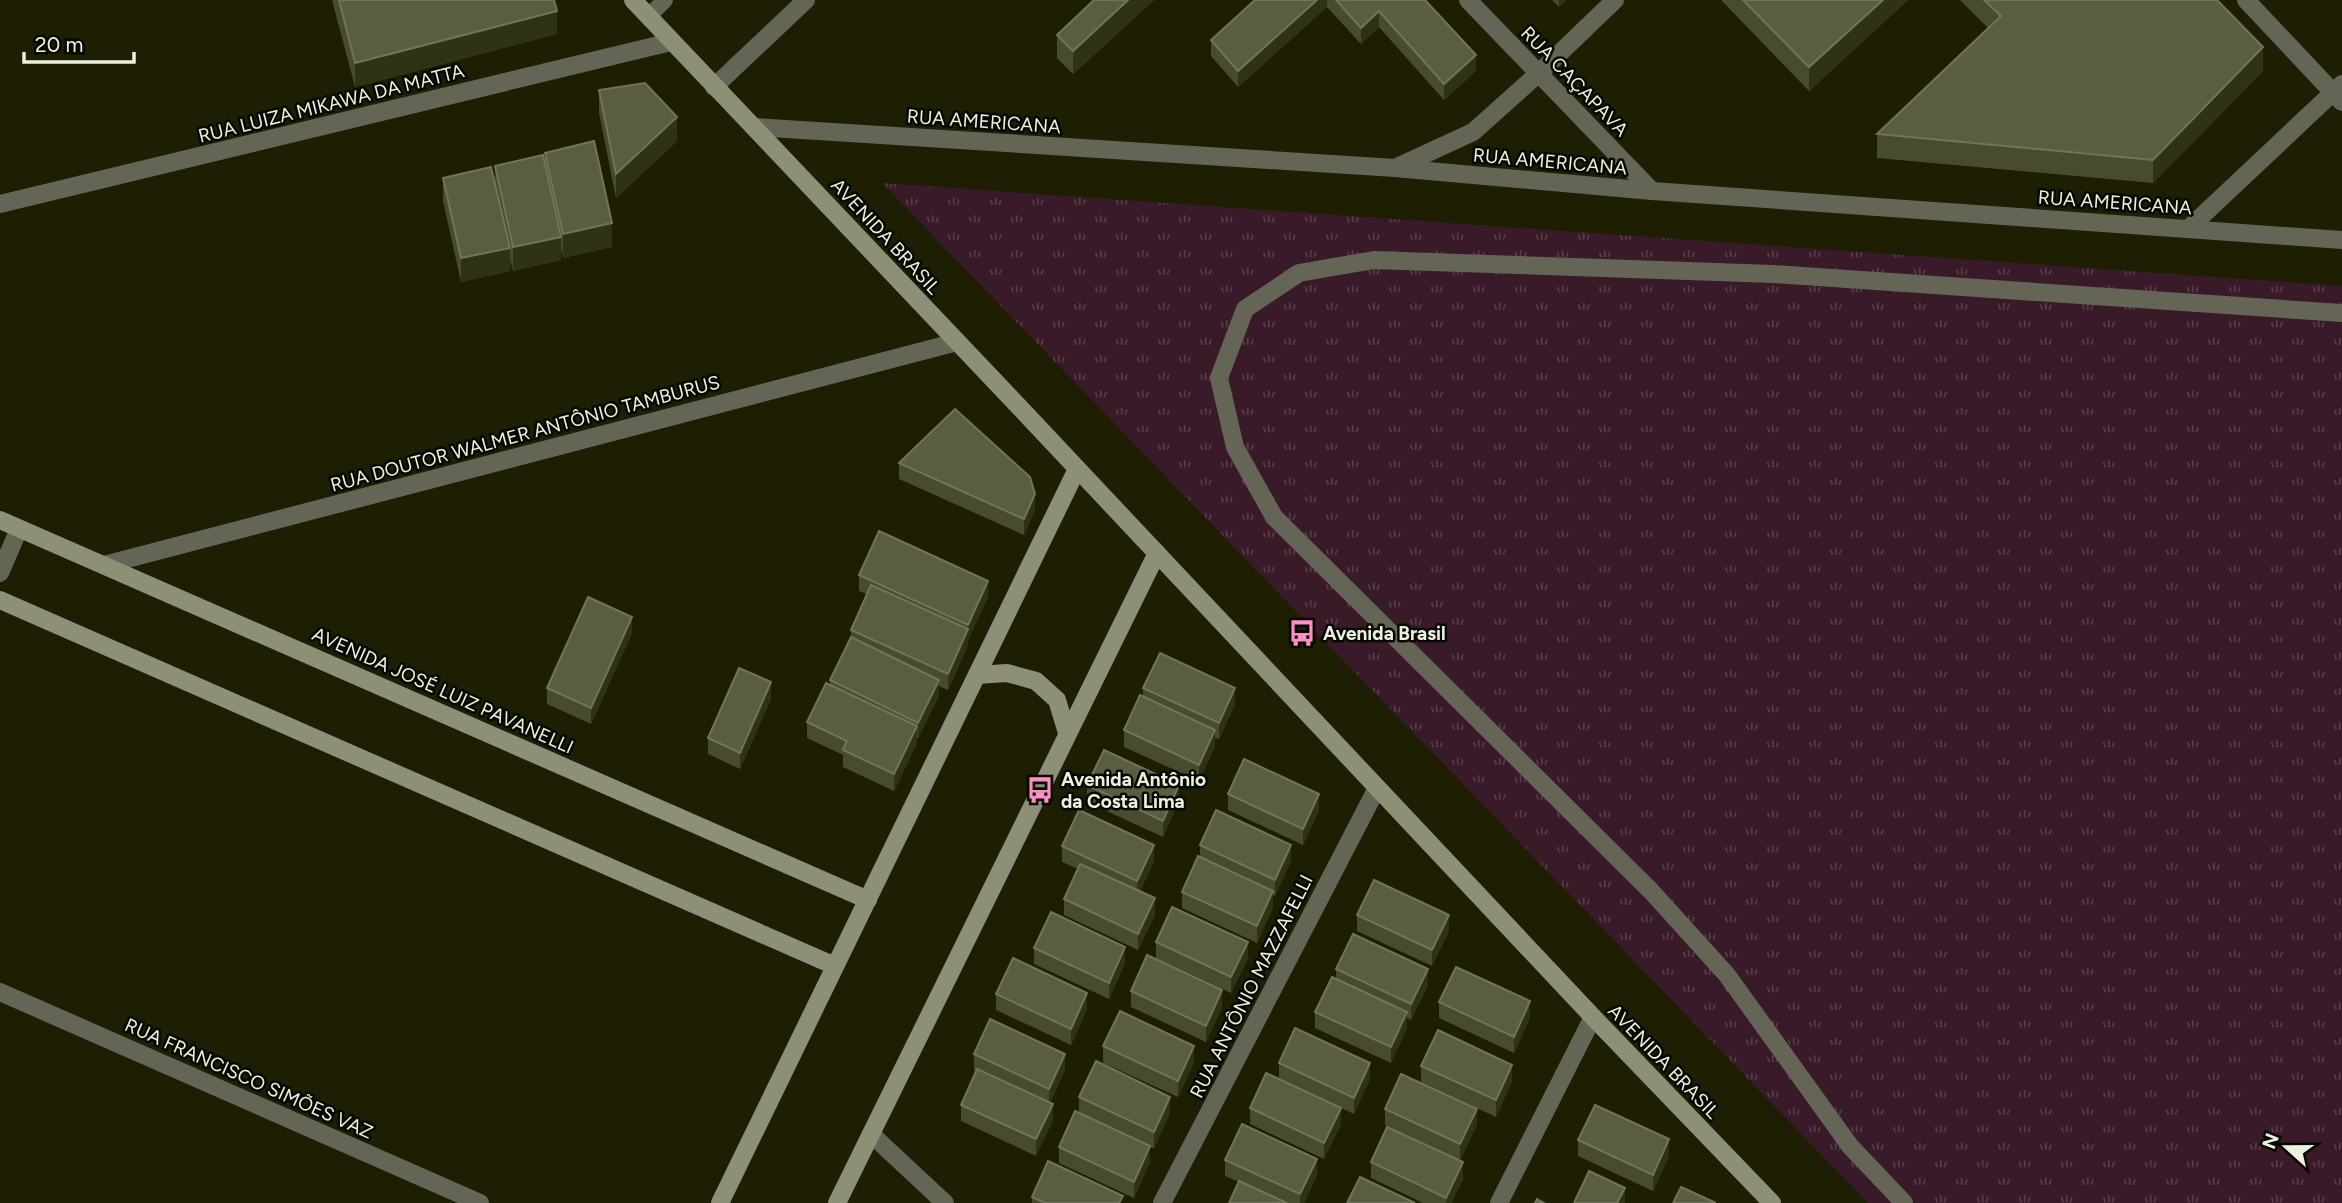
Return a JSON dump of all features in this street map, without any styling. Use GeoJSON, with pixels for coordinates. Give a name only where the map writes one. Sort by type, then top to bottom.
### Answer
{"type":"FeatureCollection","features":[{"type":"Feature","properties":{"kind":"street","name":"AVENIDA BRASIL"},"geometry":{"type":"LineString","coordinates":[[633,0],[1593,1017],[1772,1203]]}},
{"type":"Feature","properties":{"kind":"street"},"geometry":{"type":"LineString","coordinates":[[714,87],[806,0]]}},
{"type":"Feature","properties":{"kind":"street","name":"RUA CAÇAPAVA"},"geometry":{"type":"LineString","coordinates":[[1468,0],[1652,191]]}},
{"type":"Feature","properties":{"kind":"street"},"geometry":{"type":"LineString","coordinates":[[1395,169],[1472,132],[1539,74],[1615,0]]}},
{"type":"Feature","properties":{"kind":"street"},"geometry":{"type":"LineString","coordinates":[[2189,228],[2339,93],[2246,0]]}},
{"type":"Feature","properties":{"kind":"street","name":"RUA LUIZA MIKAWA DA MATTA"},"geometry":{"type":"LineString","coordinates":[[0,204],[671,42]]}},
{"type":"Feature","properties":{"kind":"street","name":"RUA AMERICANA"},"geometry":{"type":"LineString","coordinates":[[755,127],[1395,169],[1652,191],[2342,240]]}},
{"type":"Feature","properties":{"kind":"street"},"geometry":{"type":"LineString","coordinates":[[1905,1203],[1850,1146],[1727,975],[1651,891],[1274,517],[1235,447],[1219,378],[1245,309],[1299,272],[1374,260],[1773,274],[2342,313]]}},
{"type":"Feature","properties":{"kind":"street","name":"RUA DOUTOR WALMER ANTÔNIO TAMBURUS"},"geometry":{"type":"LineString","coordinates":[[104,565],[957,342]]}},
{"type":"Feature","properties":{"kind":"street"},"geometry":{"type":"LineString","coordinates":[[720,1203],[1077,469]]}},
{"type":"Feature","properties":{"kind":"street","name":"AVENIDA JOSÉ LUIZ PAVANELLI"},"geometry":{"type":"LineString","coordinates":[[0,520],[868,900]]}},
{"type":"Feature","properties":{"kind":"street"},"geometry":{"type":"LineString","coordinates":[[0,573],[19,529]]}},
{"type":"Feature","properties":{"kind":"street"},"geometry":{"type":"LineString","coordinates":[[837,1203],[1157,553]]}},
{"type":"Feature","properties":{"kind":"street"},"geometry":{"type":"LineString","coordinates":[[0,600],[835,966]]}},
{"type":"Feature","properties":{"kind":"street"},"geometry":{"type":"LineString","coordinates":[[977,675],[1007,673],[1036,681],[1057,700],[1067,733]]}},
{"type":"Feature","properties":{"kind":"street","name":"RUA ANTÔNIO MAZZAFELLI"},"geometry":{"type":"LineString","coordinates":[[1163,1203],[1377,788]]}},
{"type":"Feature","properties":{"kind":"street","name":"RUA FRANCISCO SIMÕES VAZ"},"geometry":{"type":"LineString","coordinates":[[0,992],[480,1203]]}},
{"type":"Feature","properties":{"kind":"street"},"geometry":{"type":"LineString","coordinates":[[1500,1203],[1593,1017]]}},
{"type":"Feature","properties":{"kind":"street"},"geometry":{"type":"LineString","coordinates":[[871,1134],[945,1203]]}},
{"type":"Feature","properties":{"kind":"lane"},"geometry":{"type":"LineString","coordinates":[[648,17],[665,0]]}},
{"type":"Feature","properties":{"kind":"green space"},"geometry":{"type":"Polygon","coordinates":[[[882,183],[2342,286],[2342,1203],[1868,1203],[882,183]]]}},
{"type":"Feature","properties":{"kind":"building"},"geometry":{"type":"Polygon","coordinates":[[[339,0],[554,0],[557,11],[355,63],[339,0]]]}},
{"type":"Feature","properties":{"kind":"building"},"geometry":{"type":"Polygon","coordinates":[[[1094,0],[1128,0],[1073,51],[1057,35],[1094,0]]]}},
{"type":"Feature","properties":{"kind":"building"},"geometry":{"type":"Polygon","coordinates":[[[1255,0],[1317,0],[1238,71],[1211,40],[1255,0]]]}},
{"type":"Feature","properties":{"kind":"building"},"geometry":{"type":"Polygon","coordinates":[[[1336,0],[1425,0],[1476,55],[1444,84],[1379,11],[1361,28],[1336,0]]]}},
{"type":"Feature","properties":{"kind":"building"},"geometry":{"type":"Polygon","coordinates":[[[1743,0],[1883,0],[1809,67],[1743,0]]]}},
{"type":"Feature","properties":{"kind":"building"},"geometry":{"type":"Polygon","coordinates":[[[1984,0],[2217,0],[2263,47],[2153,160],[1877,134],[2001,16],[1984,0]]]}},
{"type":"Feature","properties":{"kind":"building"},"geometry":{"type":"Polygon","coordinates":[[[645,83],[677,117],[616,174],[599,90],[645,83]]]}},
{"type":"Feature","properties":{"kind":"building"},"geometry":{"type":"Polygon","coordinates":[[[594,141],[612,223],[563,234],[545,153],[594,141]]]}},
{"type":"Feature","properties":{"kind":"building"},"geometry":{"type":"Polygon","coordinates":[[[543,155],[561,237],[513,247],[495,166],[543,155]]]}},
{"type":"Feature","properties":{"kind":"building"},"geometry":{"type":"Polygon","coordinates":[[[491,167],[510,248],[461,258],[443,178],[491,167]]]}},
{"type":"Feature","properties":{"kind":"building"},"geometry":{"type":"Polygon","coordinates":[[[955,409],[1030,477],[1035,494],[1024,519],[899,463],[955,409]]]}},
{"type":"Feature","properties":{"kind":"building"},"geometry":{"type":"Polygon","coordinates":[[[879,531],[988,581],[968,625],[859,575],[879,531]]]}},
{"type":"Feature","properties":{"kind":"building"},"geometry":{"type":"Polygon","coordinates":[[[871,585],[968,629],[948,674],[851,630],[871,585]]]}},
{"type":"Feature","properties":{"kind":"building"},"geometry":{"type":"Polygon","coordinates":[[[588,597],[632,617],[591,708],[547,688],[588,597]]]}},
{"type":"Feature","properties":{"kind":"building"},"geometry":{"type":"Polygon","coordinates":[[[851,637],[939,680],[918,723],[830,680],[851,637]]]}},
{"type":"Feature","properties":{"kind":"building"},"geometry":{"type":"Polygon","coordinates":[[[1160,653],[1235,688],[1219,723],[1143,688],[1160,653]]]}},
{"type":"Feature","properties":{"kind":"building"},"geometry":{"type":"Polygon","coordinates":[[[739,668],[771,682],[740,753],[708,738],[739,668]]]}},
{"type":"Feature","properties":{"kind":"building"},"geometry":{"type":"Polygon","coordinates":[[[826,683],[917,726],[894,774],[843,750],[847,741],[807,722],[826,683]]]}},
{"type":"Feature","properties":{"kind":"building"},"geometry":{"type":"Polygon","coordinates":[[[1140,695],[1215,730],[1199,765],[1124,730],[1140,695]]]}},
{"type":"Feature","properties":{"kind":"building"},"geometry":{"type":"Polygon","coordinates":[[[1104,750],[1179,785],[1163,821],[1087,785],[1104,750]]]}},
{"type":"Feature","properties":{"kind":"building"},"geometry":{"type":"Polygon","coordinates":[[[1244,759],[1319,794],[1303,829],[1228,794],[1244,759]]]}},
{"type":"Feature","properties":{"kind":"building"},"geometry":{"type":"Polygon","coordinates":[[[1079,810],[1154,845],[1137,881],[1062,846],[1079,810]]]}},
{"type":"Feature","properties":{"kind":"building"},"geometry":{"type":"Polygon","coordinates":[[[1216,810],[1291,845],[1275,880],[1200,845],[1216,810]]]}},
{"type":"Feature","properties":{"kind":"building"},"geometry":{"type":"Polygon","coordinates":[[[1198,856],[1273,891],[1257,926],[1182,892],[1198,856]]]}},
{"type":"Feature","properties":{"kind":"building"},"geometry":{"type":"Polygon","coordinates":[[[1080,864],[1155,898],[1138,934],[1064,899],[1080,864]]]}},
{"type":"Feature","properties":{"kind":"building"},"geometry":{"type":"Polygon","coordinates":[[[1374,880],[1449,915],[1432,950],[1357,915],[1374,880]]]}},
{"type":"Feature","properties":{"kind":"building"},"geometry":{"type":"Polygon","coordinates":[[[1172,907],[1248,942],[1231,977],[1156,942],[1172,907]]]}},
{"type":"Feature","properties":{"kind":"building"},"geometry":{"type":"Polygon","coordinates":[[[1051,912],[1125,947],[1109,983],[1034,948],[1051,912]]]}},
{"type":"Feature","properties":{"kind":"building"},"geometry":{"type":"Polygon","coordinates":[[[1353,934],[1428,969],[1411,1004],[1336,969],[1353,934]]]}},
{"type":"Feature","properties":{"kind":"building"},"geometry":{"type":"Polygon","coordinates":[[[1147,955],[1222,990],[1206,1026],[1131,991],[1147,955]]]}},
{"type":"Feature","properties":{"kind":"building"},"geometry":{"type":"Polygon","coordinates":[[[1013,958],[1087,993],[1071,1029],[996,994],[1013,958]]]}},
{"type":"Feature","properties":{"kind":"building"},"geometry":{"type":"Polygon","coordinates":[[[1456,967],[1530,1001],[1514,1037],[1439,1002],[1456,967]]]}},
{"type":"Feature","properties":{"kind":"building"},"geometry":{"type":"Polygon","coordinates":[[[1332,977],[1407,1012],[1391,1047],[1315,1012],[1332,977]]]}},
{"type":"Feature","properties":{"kind":"building"},"geometry":{"type":"Polygon","coordinates":[[[1120,1011],[1194,1046],[1178,1081],[1103,1046],[1120,1011]]]}},
{"type":"Feature","properties":{"kind":"building"},"geometry":{"type":"Polygon","coordinates":[[[990,1019],[1065,1054],[1049,1089],[974,1054],[990,1019]]]}},
{"type":"Feature","properties":{"kind":"building"},"geometry":{"type":"Polygon","coordinates":[[[1295,1028],[1370,1063],[1354,1098],[1279,1063],[1295,1028]]]}},
{"type":"Feature","properties":{"kind":"building"},"geometry":{"type":"Polygon","coordinates":[[[1438,1030],[1512,1065],[1496,1100],[1421,1066],[1438,1030]]]}},
{"type":"Feature","properties":{"kind":"building"},"geometry":{"type":"Polygon","coordinates":[[[1096,1061],[1170,1097],[1154,1132],[1079,1097],[1096,1061]]]}},
{"type":"Feature","properties":{"kind":"building"},"geometry":{"type":"Polygon","coordinates":[[[977,1069],[1053,1104],[1036,1139],[961,1105],[977,1069]]]}},
{"type":"Feature","properties":{"kind":"building"},"geometry":{"type":"Polygon","coordinates":[[[1266,1073],[1341,1108],[1324,1143],[1250,1108],[1266,1073]]]}},
{"type":"Feature","properties":{"kind":"building"},"geometry":{"type":"Polygon","coordinates":[[[1401,1074],[1477,1109],[1460,1144],[1385,1109],[1401,1074]]]}},
{"type":"Feature","properties":{"kind":"building"},"geometry":{"type":"Polygon","coordinates":[[[1595,1105],[1669,1139],[1653,1175],[1578,1140],[1595,1105]]]}},
{"type":"Feature","properties":{"kind":"building"},"geometry":{"type":"Polygon","coordinates":[[[1075,1111],[1150,1146],[1134,1182],[1059,1147],[1075,1111]]]}},
{"type":"Feature","properties":{"kind":"building"},"geometry":{"type":"Polygon","coordinates":[[[1242,1124],[1317,1159],[1300,1194],[1225,1160],[1242,1124]]]}},
{"type":"Feature","properties":{"kind":"building"},"geometry":{"type":"Polygon","coordinates":[[[1387,1127],[1463,1162],[1446,1198],[1371,1162],[1387,1127]]]}},
{"type":"Feature","properties":{"kind":"building"},"geometry":{"type":"Polygon","coordinates":[[[1048,1161],[1123,1196],[1119,1203],[1045,1203],[1032,1197],[1048,1161]]]}},
{"type":"Feature","properties":{"kind":"building"},"geometry":{"type":"Polygon","coordinates":[[[1589,1171],[1625,1188],[1617,1203],[1574,1203],[1589,1171]]]}},
{"type":"Feature","properties":{"kind":"building"},"geometry":{"type":"Polygon","coordinates":[[[1360,1177],[1415,1203],[1347,1203],[1360,1177]]]}},
{"type":"Feature","properties":{"kind":"building"},"geometry":{"type":"Polygon","coordinates":[[[1239,1181],[1287,1203],[1229,1203],[1239,1181]]]}},
{"type":"Feature","properties":{"kind":"building"},"geometry":{"type":"Polygon","coordinates":[[[1681,1187],[1716,1203],[1673,1203],[1681,1187]]]}},
{"type":"Feature","properties":{"kind":"place","name":"Avenida Brasil"},"geometry":{"type":"Point","coordinates":[1302,633]}},
{"type":"Feature","properties":{"kind":"place","name":"Avenida Antônio da Costa Lima"},"geometry":{"type":"Point","coordinates":[1040,790]}}]}
